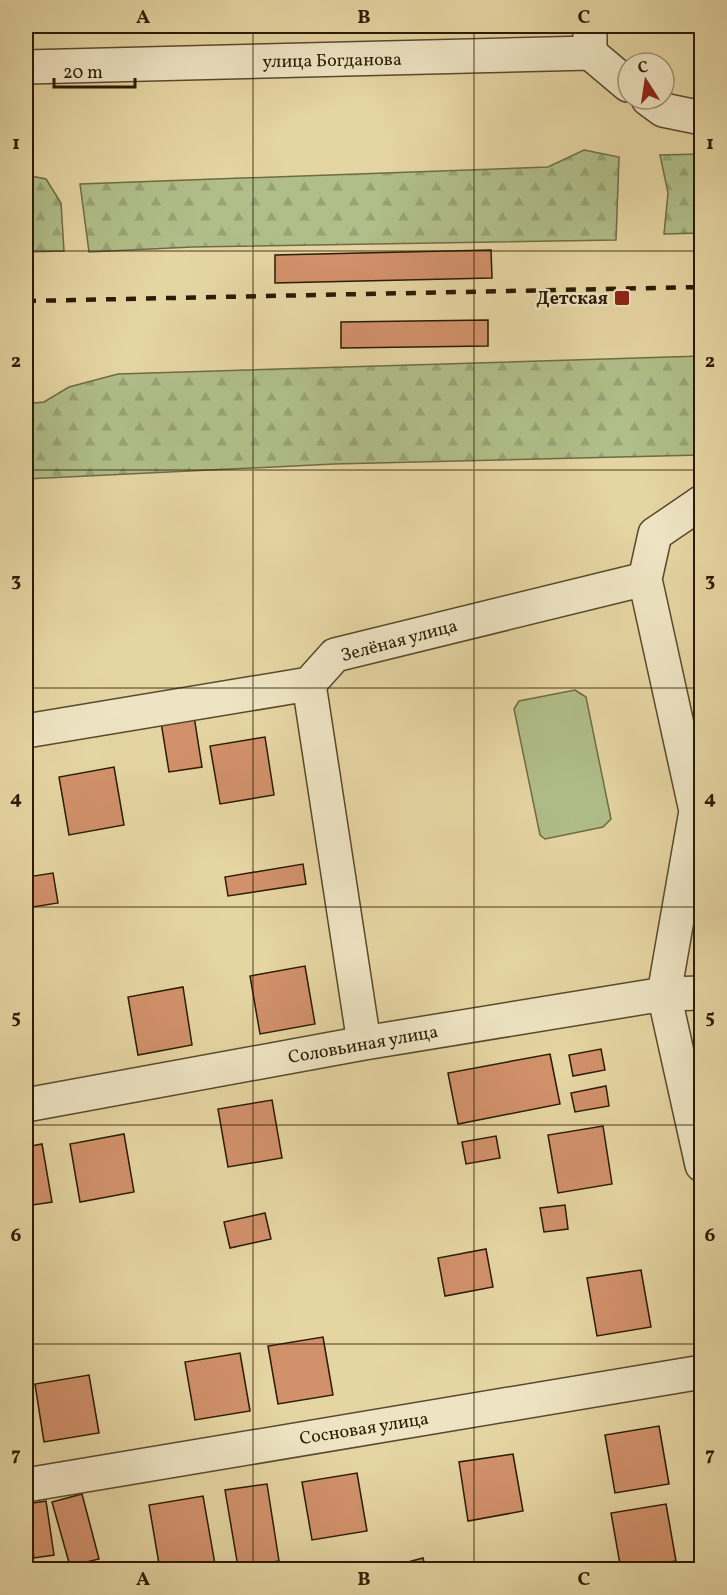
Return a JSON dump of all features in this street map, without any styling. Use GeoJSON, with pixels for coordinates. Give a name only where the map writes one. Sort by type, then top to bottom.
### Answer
{"type":"FeatureCollection","features":[{"type":"Feature","properties":{"kind":"street","name":"улица Богданова"},"geometry":{"type":"LineString","coordinates":[[26,67],[590,39],[616,70]]}},
{"type":"Feature","properties":{"kind":"street"},"geometry":{"type":"LineString","coordinates":[[668,111],[702,118]]}},
{"type":"Feature","properties":{"kind":"street"},"geometry":{"type":"LineString","coordinates":[[702,501],[656,534],[645,579],[696,811],[664,994],[702,1165]]}},
{"type":"Feature","properties":{"kind":"street","name":"Зелёная улица"},"geometry":{"type":"LineString","coordinates":[[309,684],[335,655],[645,579]]}},
{"type":"Feature","properties":{"kind":"street"},"geometry":{"type":"LineString","coordinates":[[26,731],[309,684],[364,1043]]}},
{"type":"Feature","properties":{"kind":"street","name":"Соловьиная улица"},"geometry":{"type":"LineString","coordinates":[[26,1105],[364,1043],[664,994],[702,993]]}},
{"type":"Feature","properties":{"kind":"street","name":"Сосновая улица"},"geometry":{"type":"LineString","coordinates":[[26,1485],[702,1372]]}},
{"type":"Feature","properties":{"kind":"green space"},"geometry":{"type":"Polygon","coordinates":[[[584,150],[619,157],[616,240],[192,247],[89,252],[80,184],[548,167],[584,150]]]}},
{"type":"Feature","properties":{"kind":"green space"},"geometry":{"type":"Polygon","coordinates":[[[701,154],[701,233],[664,234],[668,193],[660,155],[701,154]]]}},
{"type":"Feature","properties":{"kind":"green space"},"geometry":{"type":"Polygon","coordinates":[[[26,175],[46,179],[61,203],[64,251],[26,252],[26,175]]]}},
{"type":"Feature","properties":{"kind":"green space"},"geometry":{"type":"Polygon","coordinates":[[[701,356],[701,455],[334,464],[26,479],[26,404],[44,402],[69,387],[118,374],[701,356]]]}},
{"type":"Feature","properties":{"kind":"green space"},"geometry":{"type":"Polygon","coordinates":[[[575,690],[586,697],[611,819],[603,827],[545,839],[540,835],[514,709],[519,701],[575,690]]]}},
{"type":"Feature","properties":{"kind":"building"},"geometry":{"type":"Polygon","coordinates":[[[491,250],[492,278],[275,283],[275,255],[491,250]]]}},
{"type":"Feature","properties":{"kind":"building"},"geometry":{"type":"Polygon","coordinates":[[[488,320],[488,346],[341,348],[341,322],[488,320]]]}},
{"type":"Feature","properties":{"kind":"building"},"geometry":{"type":"Polygon","coordinates":[[[194,716],[202,767],[169,772],[161,722],[194,716]]]}},
{"type":"Feature","properties":{"kind":"building"},"geometry":{"type":"Polygon","coordinates":[[[265,737],[274,795],[220,804],[210,746],[265,737]]]}},
{"type":"Feature","properties":{"kind":"building"},"geometry":{"type":"Polygon","coordinates":[[[114,767],[124,825],[69,835],[59,777],[114,767]]]}},
{"type":"Feature","properties":{"kind":"building"},"geometry":{"type":"Polygon","coordinates":[[[303,864],[306,884],[228,896],[225,877],[303,864]]]}},
{"type":"Feature","properties":{"kind":"building"},"geometry":{"type":"Polygon","coordinates":[[[53,873],[58,903],[33,907],[27,877],[53,873]]]}},
{"type":"Feature","properties":{"kind":"building"},"geometry":{"type":"Polygon","coordinates":[[[305,966],[315,1024],[260,1034],[250,976],[305,966]]]}},
{"type":"Feature","properties":{"kind":"building"},"geometry":{"type":"Polygon","coordinates":[[[183,987],[192,1045],[138,1055],[128,997],[183,987]]]}},
{"type":"Feature","properties":{"kind":"building"},"geometry":{"type":"Polygon","coordinates":[[[601,1049],[605,1070],[573,1076],[569,1055],[601,1049]]]}},
{"type":"Feature","properties":{"kind":"building"},"geometry":{"type":"Polygon","coordinates":[[[550,1054],[560,1104],[458,1124],[448,1073],[550,1054]]]}},
{"type":"Feature","properties":{"kind":"building"},"geometry":{"type":"Polygon","coordinates":[[[606,1086],[609,1106],[575,1112],[571,1093],[606,1086]]]}},
{"type":"Feature","properties":{"kind":"building"},"geometry":{"type":"Polygon","coordinates":[[[272,1100],[282,1158],[228,1167],[218,1109],[272,1100]]]}},
{"type":"Feature","properties":{"kind":"building"},"geometry":{"type":"Polygon","coordinates":[[[603,1126],[612,1184],[558,1193],[548,1135],[603,1126]]]}},
{"type":"Feature","properties":{"kind":"building"},"geometry":{"type":"Polygon","coordinates":[[[124,1134],[134,1192],[80,1202],[70,1144],[124,1134]]]}},
{"type":"Feature","properties":{"kind":"building"},"geometry":{"type":"Polygon","coordinates":[[[496,1136],[500,1158],[466,1164],[462,1142],[496,1136]]]}},
{"type":"Feature","properties":{"kind":"building"},"geometry":{"type":"Polygon","coordinates":[[[42,1144],[52,1202],[26,1206],[26,1147],[42,1144]]]}},
{"type":"Feature","properties":{"kind":"building"},"geometry":{"type":"Polygon","coordinates":[[[565,1205],[568,1229],[544,1232],[540,1208],[565,1205]]]}},
{"type":"Feature","properties":{"kind":"building"},"geometry":{"type":"Polygon","coordinates":[[[265,1213],[271,1239],[230,1248],[224,1222],[265,1213]]]}},
{"type":"Feature","properties":{"kind":"building"},"geometry":{"type":"Polygon","coordinates":[[[486,1249],[493,1287],[445,1296],[438,1258],[486,1249]]]}},
{"type":"Feature","properties":{"kind":"building"},"geometry":{"type":"Polygon","coordinates":[[[641,1270],[651,1327],[597,1336],[587,1278],[641,1270]]]}},
{"type":"Feature","properties":{"kind":"building"},"geometry":{"type":"Polygon","coordinates":[[[323,1337],[333,1395],[278,1404],[268,1346],[323,1337]]]}},
{"type":"Feature","properties":{"kind":"building"},"geometry":{"type":"Polygon","coordinates":[[[240,1353],[250,1411],[195,1420],[185,1362],[240,1353]]]}},
{"type":"Feature","properties":{"kind":"building"},"geometry":{"type":"Polygon","coordinates":[[[89,1375],[99,1433],[44,1442],[35,1384],[89,1375]]]}},
{"type":"Feature","properties":{"kind":"building"},"geometry":{"type":"Polygon","coordinates":[[[659,1426],[669,1484],[615,1493],[605,1435],[659,1426]]]}},
{"type":"Feature","properties":{"kind":"building"},"geometry":{"type":"Polygon","coordinates":[[[513,1454],[523,1511],[468,1521],[459,1462],[513,1454]]]}},
{"type":"Feature","properties":{"kind":"building"},"geometry":{"type":"Polygon","coordinates":[[[357,1473],[367,1531],[312,1540],[302,1482],[357,1473]]]}},
{"type":"Feature","properties":{"kind":"building"},"geometry":{"type":"Polygon","coordinates":[[[267,1484],[279,1561],[238,1567],[225,1490],[267,1484]]]}},
{"type":"Feature","properties":{"kind":"building"},"geometry":{"type":"Polygon","coordinates":[[[82,1494],[99,1559],[70,1566],[52,1502],[82,1494]]]}},
{"type":"Feature","properties":{"kind":"building"},"geometry":{"type":"Polygon","coordinates":[[[203,1496],[216,1570],[160,1570],[149,1505],[203,1496]]]}},
{"type":"Feature","properties":{"kind":"building"},"geometry":{"type":"Polygon","coordinates":[[[46,1501],[54,1555],[34,1558],[26,1504],[46,1501]]]}},
{"type":"Feature","properties":{"kind":"building"},"geometry":{"type":"Polygon","coordinates":[[[666,1504],[676,1561],[621,1570],[611,1513],[666,1504]]]}},
{"type":"Feature","properties":{"kind":"building"},"geometry":{"type":"Polygon","coordinates":[[[423,1558],[426,1570],[390,1570],[389,1567],[423,1558]]]}},
{"type":"Feature","properties":{"kind":"railway"},"geometry":{"type":"LineString","coordinates":[[26,301],[702,287]]}},
{"type":"Feature","properties":{"kind":"place","name":"Детская"},"geometry":{"type":"Point","coordinates":[622,298]}}]}
